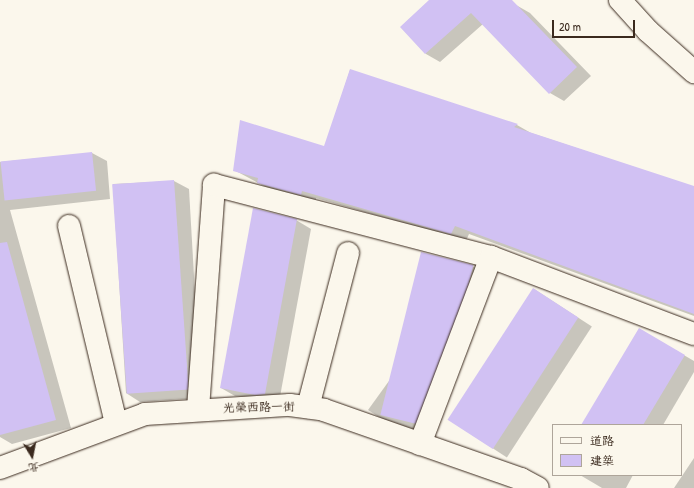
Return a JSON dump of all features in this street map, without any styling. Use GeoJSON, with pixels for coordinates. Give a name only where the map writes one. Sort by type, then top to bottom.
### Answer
{"type":"FeatureCollection","features":[{"type":"Feature","properties":{"kind":"street"},"geometry":{"type":"LineString","coordinates":[[620,0],[648,31],[694,72]]}},
{"type":"Feature","properties":{"kind":"street"},"geometry":{"type":"LineString","coordinates":[[198,409],[214,185],[491,257],[694,334]]}},
{"type":"Feature","properties":{"kind":"street"},"geometry":{"type":"LineString","coordinates":[[69,226],[116,423]]}},
{"type":"Feature","properties":{"kind":"street"},"geometry":{"type":"LineString","coordinates":[[308,407],[348,253]]}},
{"type":"Feature","properties":{"kind":"street"},"geometry":{"type":"LineString","coordinates":[[420,444],[491,257]]}},
{"type":"Feature","properties":{"kind":"street","name":"光榮西路一街"},"geometry":{"type":"LineString","coordinates":[[0,468],[116,423],[145,414],[198,409],[290,405],[324,410],[521,479],[538,488]]}},
{"type":"Feature","properties":{"kind":"building"},"geometry":{"type":"Polygon","coordinates":[[[429,0],[512,0],[577,67],[549,94],[471,13],[425,54],[400,27],[429,0]]]}},
{"type":"Feature","properties":{"kind":"building"},"geometry":{"type":"Polygon","coordinates":[[[350,69],[518,124],[514,127],[694,186],[694,314],[455,226],[451,234],[302,191],[301,195],[257,183],[258,178],[233,171],[240,120],[324,146],[350,69]]]}},
{"type":"Feature","properties":{"kind":"building"},"geometry":{"type":"Polygon","coordinates":[[[92,152],[96,191],[5,200],[1,162],[92,152]]]}},
{"type":"Feature","properties":{"kind":"building"},"geometry":{"type":"Polygon","coordinates":[[[174,180],[189,389],[127,394],[112,184],[174,180]]]}},
{"type":"Feature","properties":{"kind":"building"},"geometry":{"type":"Polygon","coordinates":[[[253,208],[297,219],[265,394],[255,395],[220,388],[253,208]]]}},
{"type":"Feature","properties":{"kind":"building"},"geometry":{"type":"Polygon","coordinates":[[[7,242],[56,420],[0,435],[0,243],[7,242]]]}},
{"type":"Feature","properties":{"kind":"building"},"geometry":{"type":"Polygon","coordinates":[[[421,252],[473,265],[433,428],[380,415],[421,252]]]}},
{"type":"Feature","properties":{"kind":"building"},"geometry":{"type":"Polygon","coordinates":[[[533,288],[578,317],[493,449],[447,420],[533,288]]]}},
{"type":"Feature","properties":{"kind":"building"},"geometry":{"type":"Polygon","coordinates":[[[639,328],[685,355],[644,424],[582,424],[639,328]]]}}]}
